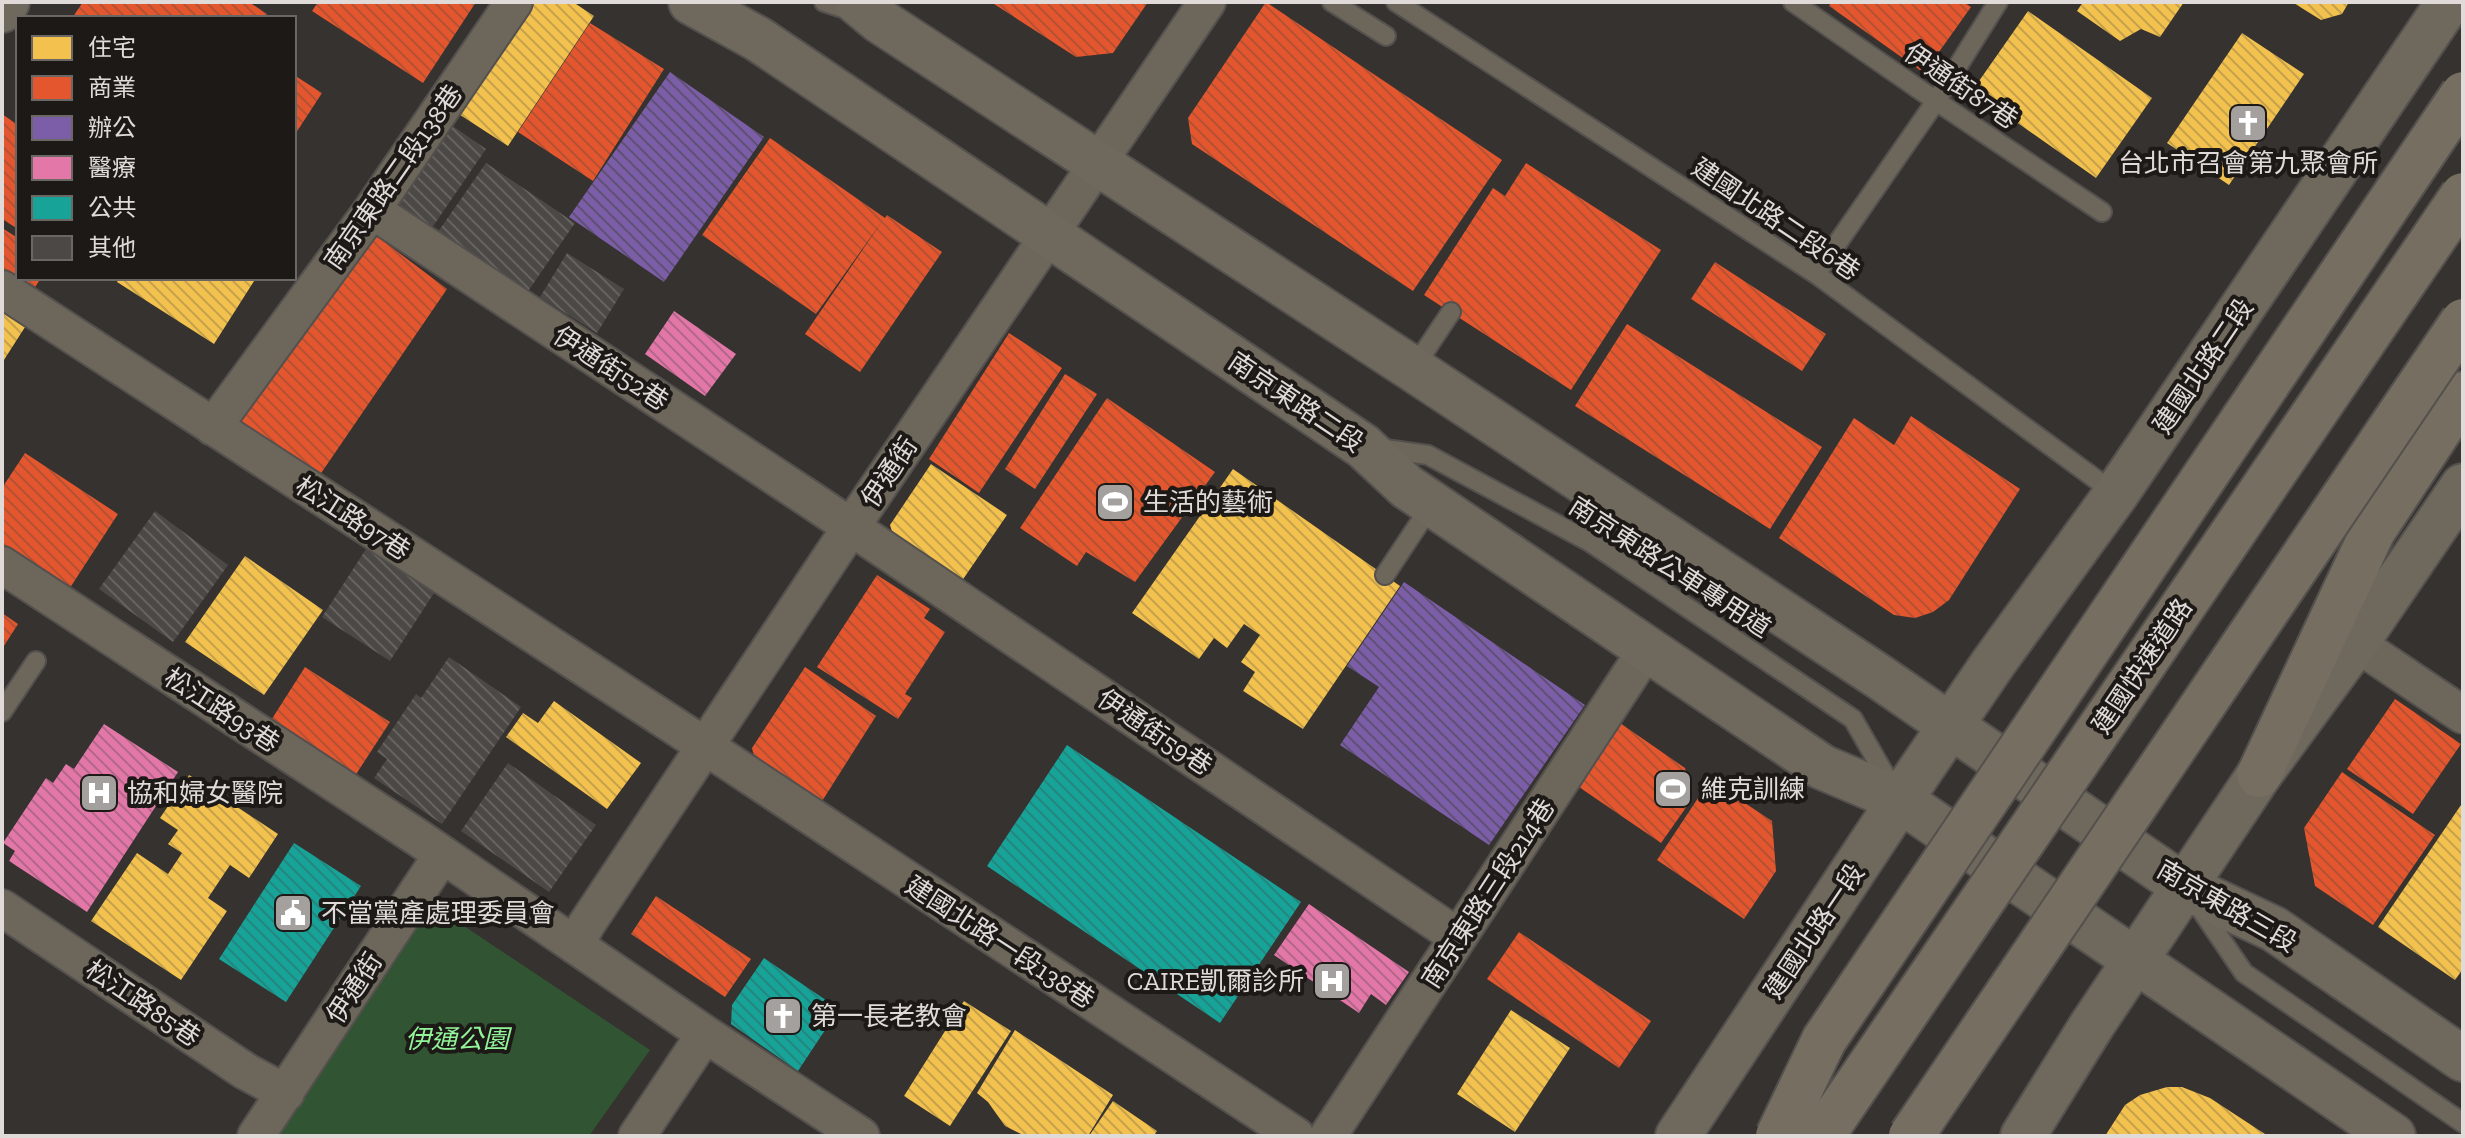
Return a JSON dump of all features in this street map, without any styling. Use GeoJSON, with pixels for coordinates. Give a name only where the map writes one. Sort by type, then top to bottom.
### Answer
{"type":"FeatureCollection","features":[{"type":"Feature","properties":{"kind":"highway"},"geometry":{"type":"LineString","coordinates":[[1778,1136],[1824,1040],[2463,94]]}},
{"type":"Feature","properties":{"kind":"highway","name":"建國快速道路"},"geometry":{"type":"LineString","coordinates":[[1822,1136],[2463,195]]}},
{"type":"Feature","properties":{"kind":"highway"},"geometry":{"type":"LineString","coordinates":[[1911,1136],[2463,321]]}},
{"type":"Feature","properties":{"kind":"highway"},"geometry":{"type":"LineString","coordinates":[[2259,775],[2373,531],[2463,394]]}},
{"type":"Feature","properties":{"kind":"main road"},"geometry":{"type":"LineString","coordinates":[[2,10],[7,2]]}},
{"type":"Feature","properties":{"kind":"main road","name":"南京東路二段"},"geometry":{"type":"LineString","coordinates":[[691,2],[758,39],[1050,234],[1363,446],[1407,487],[1822,767],[1900,800]]}},
{"type":"Feature","properties":{"kind":"main road","name":"建國北路二段"},"geometry":{"type":"LineString","coordinates":[[1951,726],[2116,494],[2449,2]]}},
{"type":"Feature","properties":{"kind":"main road"},"geometry":{"type":"LineString","coordinates":[[868,11],[1951,726]]}},
{"type":"Feature","properties":{"kind":"main road"},"geometry":{"type":"LineString","coordinates":[[2023,1136],[2092,1025],[2259,775],[2356,643],[2463,486]]}},
{"type":"Feature","properties":{"kind":"main road","name":"建國北路一段"},"geometry":{"type":"LineString","coordinates":[[1678,1136],[1951,726]]}},
{"type":"Feature","properties":{"kind":"main road","name":"南京東路三段"},"geometry":{"type":"LineString","coordinates":[[1951,726],[2185,887],[2274,929],[2463,1059]]}},
{"type":"Feature","properties":{"kind":"main road"},"geometry":{"type":"LineString","coordinates":[[1900,800],[2135,960],[2375,1131]]}},
{"type":"Feature","properties":{"kind":"street","name":"南京東路二段138巷"},"geometry":{"type":"LineString","coordinates":[[213,427],[372,210],[514,2]]}},
{"type":"Feature","properties":{"kind":"street","name":"伊通街"},"geometry":{"type":"LineString","coordinates":[[576,946],[586,925],[851,527],[1207,2]]}},
{"type":"Feature","properties":{"kind":"street","name":"伊通街52巷"},"geometry":{"type":"LineString","coordinates":[[372,210],[851,527]]}},
{"type":"Feature","properties":{"kind":"street","name":"松江路97巷"},"geometry":{"type":"LineString","coordinates":[[2,289],[704,748]]}},
{"type":"Feature","properties":{"kind":"street","name":"伊通街59巷"},"geometry":{"type":"LineString","coordinates":[[851,527],[1458,937]]}},
{"type":"Feature","properties":{"kind":"street","name":"松江路93巷"},"geometry":{"type":"LineString","coordinates":[[2,565],[442,855]]}},
{"type":"Feature","properties":{"kind":"street"},"geometry":{"type":"LineString","coordinates":[[2356,643],[2463,715]]}},
{"type":"Feature","properties":{"kind":"street","name":"南京東路三段214巷"},"geometry":{"type":"LineString","coordinates":[[1328,1136],[1647,649]]}},
{"type":"Feature","properties":{"kind":"street","name":"建國北路一段138巷"},"geometry":{"type":"LineString","coordinates":[[704,748],[1296,1136]]}},
{"type":"Feature","properties":{"kind":"street","name":"伊通街"},"geometry":{"type":"LineString","coordinates":[[256,1136],[442,855]]}},
{"type":"Feature","properties":{"kind":"street"},"geometry":{"type":"LineString","coordinates":[[442,855],[861,1136]]}},
{"type":"Feature","properties":{"kind":"street","name":"松江路85巷"},"geometry":{"type":"LineString","coordinates":[[2,908],[245,1071],[286,1093]]}},
{"type":"Feature","properties":{"kind":"street"},"geometry":{"type":"LineString","coordinates":[[637,1136],[705,1034]]}},
{"type":"Feature","properties":{"kind":"lane"},"geometry":{"type":"LineString","coordinates":[[824,2],[868,11]]}},
{"type":"Feature","properties":{"kind":"lane"},"geometry":{"type":"LineString","coordinates":[[1332,2],[1386,36]]}},
{"type":"Feature","properties":{"kind":"lane","name":"建國北路二段6巷"},"geometry":{"type":"LineString","coordinates":[[1396,2],[1816,274],[2116,494]]}},
{"type":"Feature","properties":{"kind":"lane","name":"伊通街87巷"},"geometry":{"type":"LineString","coordinates":[[1793,2],[2102,212]]}},
{"type":"Feature","properties":{"kind":"lane"},"geometry":{"type":"LineString","coordinates":[[1816,274],[1936,101],[1998,2]]}},
{"type":"Feature","properties":{"kind":"lane"},"geometry":{"type":"LineString","coordinates":[[1413,369],[1451,312]]}},
{"type":"Feature","properties":{"kind":"lane","name":"南京東路公車專用道"},"geometry":{"type":"LineString","coordinates":[[1363,446],[1428,455],[1590,542],[1853,719],[1900,800]]}},
{"type":"Feature","properties":{"kind":"lane"},"geometry":{"type":"LineString","coordinates":[[1385,575],[1432,504]]}},
{"type":"Feature","properties":{"kind":"lane"},"geometry":{"type":"LineString","coordinates":[[2,712],[36,661]]}},
{"type":"Feature","properties":{"kind":"lane"},"geometry":{"type":"LineString","coordinates":[[2185,887],[2244,973],[2463,1123]]}},
{"type":"Feature","properties":{"kind":"green space","name":"伊通公園"},"geometry":{"type":"Polygon","coordinates":[[[431,904],[650,1050],[589,1136],[271,1136],[431,904]]]}},
{"type":"Feature","properties":{"kind":"building: 住宅"},"geometry":{"type":"Polygon","coordinates":[[[526,2],[573,2],[594,16],[508,146],[454,111],[526,2]]]}},
{"type":"Feature","properties":{"kind":"building: 住宅"},"geometry":{"type":"Polygon","coordinates":[[[2083,2],[2184,2],[2160,37],[2141,29],[2120,41],[2077,11],[2083,2]]]}},
{"type":"Feature","properties":{"kind":"building: 住宅"},"geometry":{"type":"Polygon","coordinates":[[[2292,2],[2349,2],[2342,14],[2321,20],[2292,2]]]}},
{"type":"Feature","properties":{"kind":"building: 住宅"},"geometry":{"type":"Polygon","coordinates":[[[2028,11],[2152,98],[2096,178],[1972,91],[2028,11]]]}},
{"type":"Feature","properties":{"kind":"building: 住宅"},"geometry":{"type":"Polygon","coordinates":[[[2242,33],[2304,74],[2229,185],[2167,143],[2242,33]]]}},
{"type":"Feature","properties":{"kind":"building: 住宅"},"geometry":{"type":"Polygon","coordinates":[[[118,280],[255,280],[214,344],[118,280]]]}},
{"type":"Feature","properties":{"kind":"building: 住宅"},"geometry":{"type":"Polygon","coordinates":[[[2,308],[27,324],[2,363],[2,308]]]}},
{"type":"Feature","properties":{"kind":"building: 住宅"},"geometry":{"type":"Polygon","coordinates":[[[931,464],[1007,515],[955,591],[899,554],[890,525],[931,464]]]}},
{"type":"Feature","properties":{"kind":"building: 住宅"},"geometry":{"type":"Polygon","coordinates":[[[1233,469],[1400,586],[1303,729],[1243,691],[1255,672],[1241,662],[1260,635],[1244,624],[1227,648],[1214,638],[1199,659],[1132,613],[1233,469]]]}},
{"type":"Feature","properties":{"kind":"building: 住宅"},"geometry":{"type":"Polygon","coordinates":[[[245,556],[323,610],[264,695],[185,642],[245,556]]]}},
{"type":"Feature","properties":{"kind":"building: 住宅"},"geometry":{"type":"Polygon","coordinates":[[[554,701],[641,763],[607,809],[506,737],[523,713],[538,723],[554,701]]]}},
{"type":"Feature","properties":{"kind":"building: 住宅"},"geometry":{"type":"Polygon","coordinates":[[[189,775],[278,834],[249,878],[230,865],[208,898],[227,911],[181,980],[91,921],[137,853],[168,874],[182,853],[168,844],[178,830],[160,818],[189,775]]]}},
{"type":"Feature","properties":{"kind":"building: 住宅"},"geometry":{"type":"Polygon","coordinates":[[[2463,802],[2463,969],[2455,980],[2378,927],[2463,802]]]}},
{"type":"Feature","properties":{"kind":"building: 住宅"},"geometry":{"type":"Polygon","coordinates":[[[964,1001],[1011,1031],[950,1126],[904,1096],[964,1001]]]}},
{"type":"Feature","properties":{"kind":"building: 住宅"},"geometry":{"type":"Polygon","coordinates":[[[1511,1010],[1570,1048],[1515,1132],[1457,1094],[1511,1010]]]}},
{"type":"Feature","properties":{"kind":"building: 住宅"},"geometry":{"type":"Polygon","coordinates":[[[1015,1030],[1113,1095],[1088,1136],[1025,1136],[1005,1126],[988,1102],[977,1093],[1015,1030]]]}},
{"type":"Feature","properties":{"kind":"building: 住宅"},"geometry":{"type":"Polygon","coordinates":[[[2167,1087],[2182,1087],[2210,1098],[2268,1136],[2105,1136],[2125,1105],[2140,1095],[2167,1087]]]}},
{"type":"Feature","properties":{"kind":"building: 住宅"},"geometry":{"type":"Polygon","coordinates":[[[1113,1101],[1157,1131],[1155,1134],[1158,1136],[1089,1136],[1113,1101]]]}},
{"type":"Feature","properties":{"kind":"building: 商業"},"geometry":{"type":"Polygon","coordinates":[[[83,2],[249,2],[267,14],[266,16],[73,16],[83,2]]]}},
{"type":"Feature","properties":{"kind":"building: 商業"},"geometry":{"type":"Polygon","coordinates":[[[318,2],[476,2],[423,83],[312,11],[318,2]]]}},
{"type":"Feature","properties":{"kind":"building: 商業"},"geometry":{"type":"Polygon","coordinates":[[[991,2],[1148,2],[1113,53],[1076,57],[991,2]]]}},
{"type":"Feature","properties":{"kind":"building: 商業"},"geometry":{"type":"Polygon","coordinates":[[[1266,2],[1502,160],[1413,291],[1192,144],[1188,118],[1266,2]]]}},
{"type":"Feature","properties":{"kind":"building: 商業"},"geometry":{"type":"Polygon","coordinates":[[[1831,2],[1963,2],[1971,7],[1924,73],[1829,6],[1831,2]]]}},
{"type":"Feature","properties":{"kind":"building: 商業"},"geometry":{"type":"Polygon","coordinates":[[[590,23],[664,69],[593,181],[518,132],[590,23]]]}},
{"type":"Feature","properties":{"kind":"building: 商業"},"geometry":{"type":"Polygon","coordinates":[[[296,76],[322,93],[296,133],[296,76]]]}},
{"type":"Feature","properties":{"kind":"building: 商業"},"geometry":{"type":"Polygon","coordinates":[[[2,114],[16,124],[16,228],[2,219],[2,114]]]}},
{"type":"Feature","properties":{"kind":"building: 商業"},"geometry":{"type":"Polygon","coordinates":[[[770,138],[885,218],[887,215],[942,252],[860,372],[805,334],[883,220],[816,314],[702,235],[770,138]]]}},
{"type":"Feature","properties":{"kind":"building: 商業"},"geometry":{"type":"Polygon","coordinates":[[[1526,163],[1661,250],[1571,390],[1424,295],[1493,188],[1505,196],[1526,163]]]}},
{"type":"Feature","properties":{"kind":"building: 商業"},"geometry":{"type":"Polygon","coordinates":[[[2,228],[16,237],[16,280],[40,280],[28,298],[2,281],[2,228]]]}},
{"type":"Feature","properties":{"kind":"building: 商業"},"geometry":{"type":"Polygon","coordinates":[[[378,237],[447,289],[313,485],[234,430],[359,242],[378,237]]]}},
{"type":"Feature","properties":{"kind":"building: 商業"},"geometry":{"type":"Polygon","coordinates":[[[1715,262],[1826,334],[1802,371],[1691,299],[1715,262]]]}},
{"type":"Feature","properties":{"kind":"building: 商業"},"geometry":{"type":"Polygon","coordinates":[[[1627,324],[1822,447],[1770,529],[1575,406],[1627,324]]]}},
{"type":"Feature","properties":{"kind":"building: 商業"},"geometry":{"type":"Polygon","coordinates":[[[1009,333],[1062,368],[979,493],[929,459],[1009,333]]]}},
{"type":"Feature","properties":{"kind":"building: 商業"},"geometry":{"type":"Polygon","coordinates":[[[1065,374],[1097,394],[1035,489],[1005,469],[1065,374]]]}},
{"type":"Feature","properties":{"kind":"building: 商業"},"geometry":{"type":"Polygon","coordinates":[[[1107,398],[1215,472],[1135,582],[1086,552],[1077,566],[1020,528],[1107,398]]]}},
{"type":"Feature","properties":{"kind":"building: 商業"},"geometry":{"type":"Polygon","coordinates":[[[1911,416],[2020,489],[1949,600],[1933,612],[1915,618],[1894,615],[1779,538],[1854,418],[1894,445],[1911,416]]]}},
{"type":"Feature","properties":{"kind":"building: 商業"},"geometry":{"type":"Polygon","coordinates":[[[25,453],[118,514],[64,597],[2,556],[2,488],[25,453]]]}},
{"type":"Feature","properties":{"kind":"building: 商業"},"geometry":{"type":"Polygon","coordinates":[[[877,575],[930,609],[924,618],[945,632],[905,694],[912,698],[898,719],[817,667],[877,575]]]}},
{"type":"Feature","properties":{"kind":"building: 商業"},"geometry":{"type":"Polygon","coordinates":[[[2,613],[18,624],[2,649],[2,613]]]}},
{"type":"Feature","properties":{"kind":"building: 商業"},"geometry":{"type":"Polygon","coordinates":[[[305,667],[390,722],[353,779],[268,725],[305,667]]]}},
{"type":"Feature","properties":{"kind":"building: 商業"},"geometry":{"type":"Polygon","coordinates":[[[805,667],[876,716],[819,806],[756,765],[752,748],[805,667]]]}},
{"type":"Feature","properties":{"kind":"building: 商業"},"geometry":{"type":"Polygon","coordinates":[[[2395,699],[2461,744],[2413,814],[2347,769],[2395,699]]]}},
{"type":"Feature","properties":{"kind":"building: 商業"},"geometry":{"type":"Polygon","coordinates":[[[1620,723],[1685,768],[1692,799],[1661,843],[1576,785],[1620,723]]]}},
{"type":"Feature","properties":{"kind":"building: 商業"},"geometry":{"type":"Polygon","coordinates":[[[2342,772],[2435,835],[2373,925],[2315,886],[2304,828],[2342,772]]]}},
{"type":"Feature","properties":{"kind":"building: 商業"},"geometry":{"type":"Polygon","coordinates":[[[1710,780],[1772,821],[1776,871],[1744,919],[1657,860],[1710,780]]]}},
{"type":"Feature","properties":{"kind":"building: 商業"},"geometry":{"type":"Polygon","coordinates":[[[656,896],[751,959],[725,997],[631,934],[656,896]]]}},
{"type":"Feature","properties":{"kind":"building: 商業"},"geometry":{"type":"Polygon","coordinates":[[[1519,932],[1651,1021],[1619,1068],[1487,979],[1519,932]]]}},
{"type":"Feature","properties":{"kind":"building: 辦公"},"geometry":{"type":"Polygon","coordinates":[[[670,72],[764,137],[664,282],[569,217],[670,72]]]}},
{"type":"Feature","properties":{"kind":"building: 辦公"},"geometry":{"type":"Polygon","coordinates":[[[1404,582],[1585,705],[1489,845],[1340,745],[1379,687],[1347,666],[1404,582]]]}},
{"type":"Feature","properties":{"kind":"building: 醫療"},"geometry":{"type":"Polygon","coordinates":[[[674,311],[736,354],[705,396],[645,354],[674,311]]]}},
{"type":"Feature","properties":{"kind":"building: 醫療","name":"協和婦女醫院"},"geometry":{"type":"Polygon","coordinates":[[[104,724],[178,772],[87,912],[9,861],[15,851],[3,843],[46,778],[53,783],[66,764],[74,769],[104,724]]]}},
{"type":"Feature","properties":{"kind":"building: 醫療"},"geometry":{"type":"Polygon","coordinates":[[[1309,904],[1409,972],[1386,1005],[1371,994],[1359,1013],[1274,955],[1309,904]]]}},
{"type":"Feature","properties":{"kind":"building: 公共"},"geometry":{"type":"Polygon","coordinates":[[[1067,745],[1301,902],[1220,1023],[987,866],[1067,745]]]}},
{"type":"Feature","properties":{"kind":"building: 公共"},"geometry":{"type":"Polygon","coordinates":[[[294,843],[361,886],[286,1002],[219,959],[294,843]]]}},
{"type":"Feature","properties":{"kind":"building: 公共","name":"第一長老教會"},"geometry":{"type":"Polygon","coordinates":[[[764,958],[839,1009],[798,1071],[731,1024],[732,1005],[764,958]]]}},
{"type":"Feature","properties":{"kind":"building: 其他"},"geometry":{"type":"Polygon","coordinates":[[[444,120],[486,149],[427,235],[385,206],[444,120]]]}},
{"type":"Feature","properties":{"kind":"building: 其他"},"geometry":{"type":"Polygon","coordinates":[[[486,163],[575,223],[522,300],[433,239],[486,163]]]}},
{"type":"Feature","properties":{"kind":"building: 其他"},"geometry":{"type":"Polygon","coordinates":[[[567,253],[624,289],[597,333],[540,297],[567,253]]]}},
{"type":"Feature","properties":{"kind":"building: 其他"},"geometry":{"type":"Polygon","coordinates":[[[155,511],[228,565],[173,642],[99,589],[155,511]]]}},
{"type":"Feature","properties":{"kind":"building: 其他"},"geometry":{"type":"Polygon","coordinates":[[[366,549],[434,593],[390,661],[322,617],[366,549]]]}},
{"type":"Feature","properties":{"kind":"building: 其他"},"geometry":{"type":"Polygon","coordinates":[[[449,657],[521,707],[442,824],[374,778],[387,759],[377,752],[416,694],[421,698],[449,657]]]}},
{"type":"Feature","properties":{"kind":"building: 其他"},"geometry":{"type":"Polygon","coordinates":[[[508,763],[596,825],[549,892],[461,831],[508,763]]]}},
{"type":"Feature","properties":{"kind":"place","name":"台北市召會第九聚會所"},"geometry":{"type":"Point","coordinates":[2248,123]}},
{"type":"Feature","properties":{"kind":"place","name":"生活的藝術"},"geometry":{"type":"Point","coordinates":[1115,502]}},
{"type":"Feature","properties":{"kind":"place","name":"維克訓練"},"geometry":{"type":"Point","coordinates":[1673,789]}},
{"type":"Feature","properties":{"kind":"place","name":"協和婦女醫院"},"geometry":{"type":"Point","coordinates":[99,793]}},
{"type":"Feature","properties":{"kind":"place","name":"不當黨產處理委員會"},"geometry":{"type":"Point","coordinates":[293,913]}},
{"type":"Feature","properties":{"kind":"place","name":"CAIRE凱爾診所"},"geometry":{"type":"Point","coordinates":[1332,981]}},
{"type":"Feature","properties":{"kind":"place","name":"第一長老教會"},"geometry":{"type":"Point","coordinates":[783,1016]}}]}
